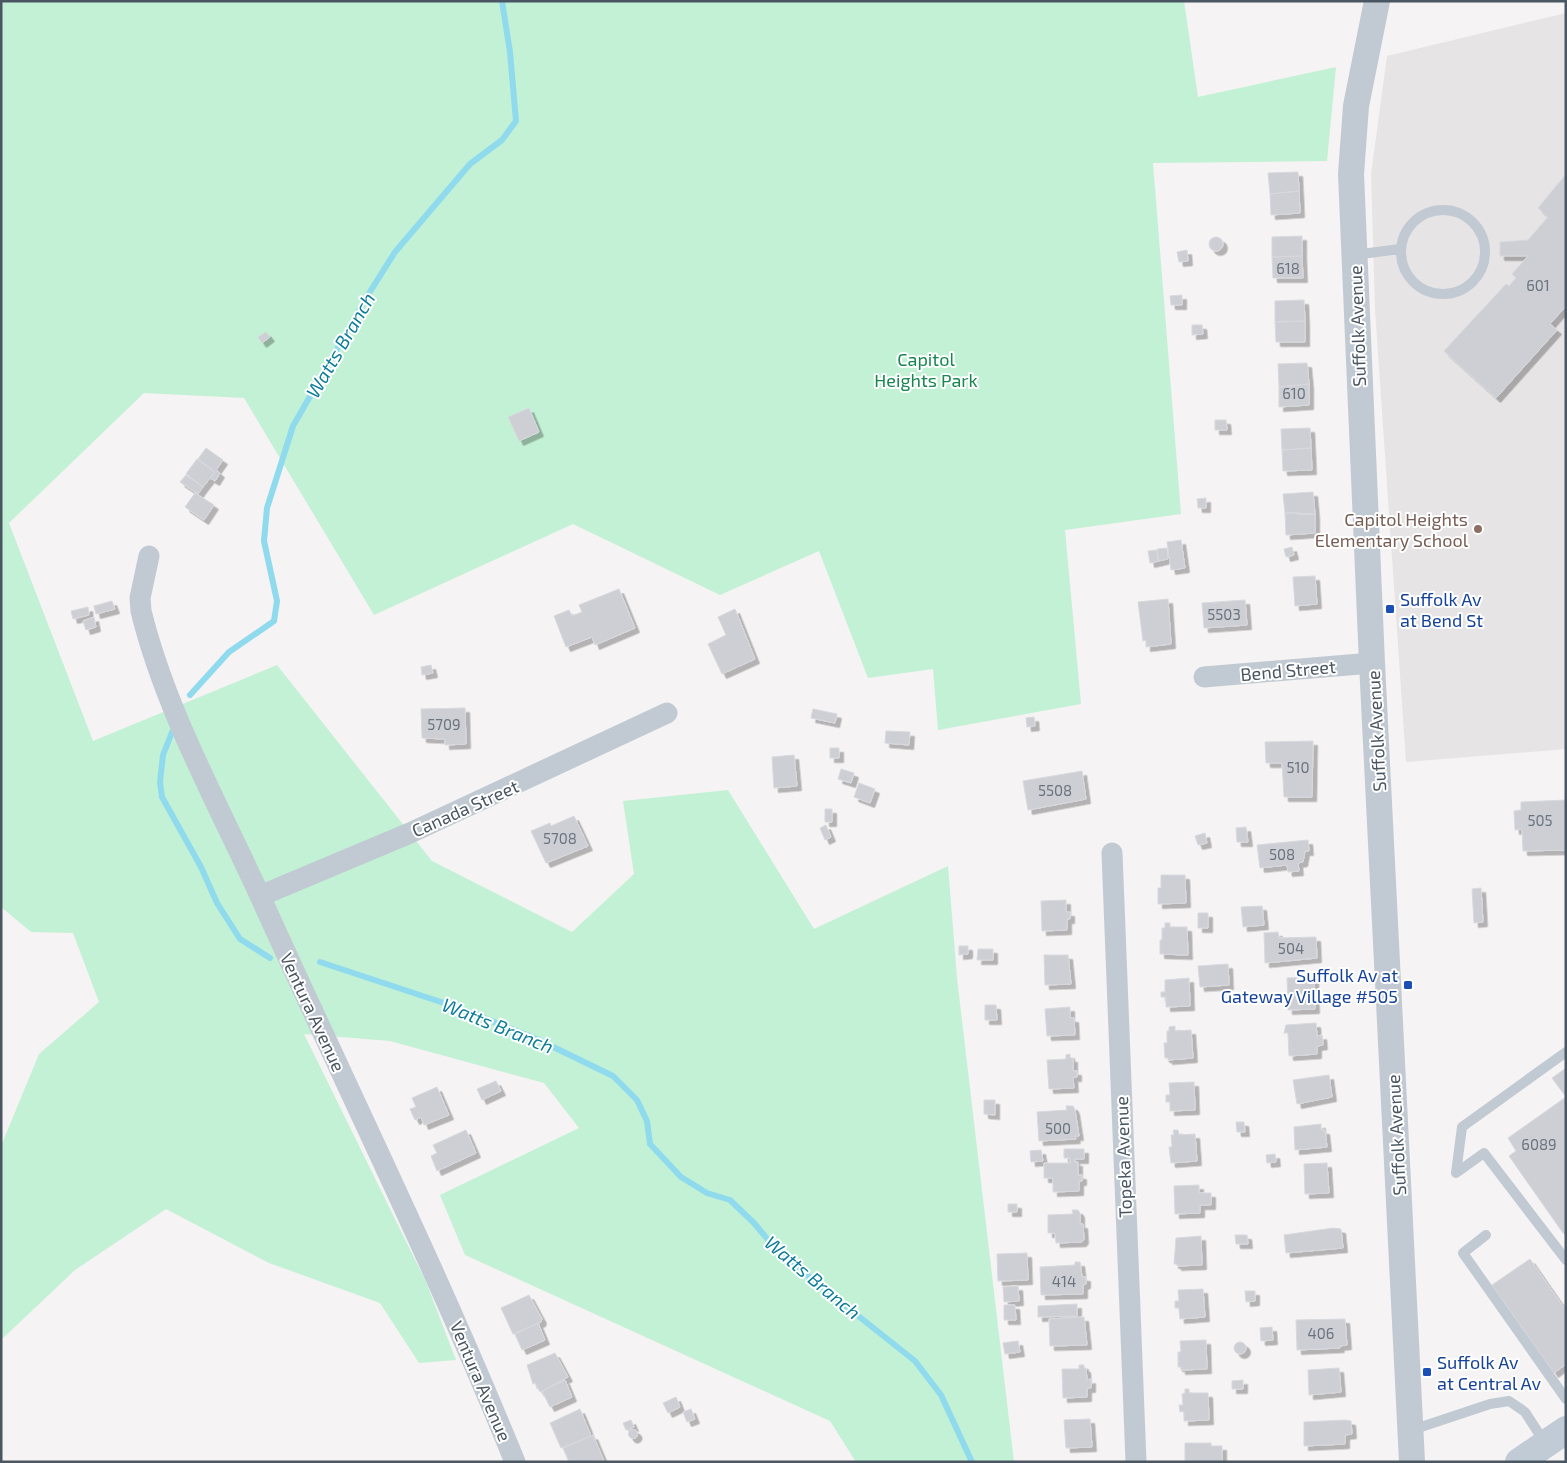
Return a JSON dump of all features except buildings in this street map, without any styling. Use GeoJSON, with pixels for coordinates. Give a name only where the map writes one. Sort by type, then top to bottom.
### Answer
{"type":"FeatureCollection","features":[{"type":"Feature","properties":{"kind":"main road"},"geometry":{"type":"LineString","coordinates":[[1519,1462],[1556,1437]]}},
{"type":"Feature","properties":{"kind":"street","name":"Suffolk Avenue"},"geometry":{"type":"LineString","coordinates":[[1377,1],[1356,106],[1352,143],[1354,254],[1372,663],[1412,1462]]}},
{"type":"Feature","properties":{"kind":"street","name":"Ventura Avenue"},"geometry":{"type":"LineString","coordinates":[[150,556],[140,598],[145,628],[176,710],[260,896],[415,1228],[515,1462]]}},
{"type":"Feature","properties":{"kind":"street","name":"Bend Street"},"geometry":{"type":"LineString","coordinates":[[1204,677],[1372,663]]}},
{"type":"Feature","properties":{"kind":"street","name":"Canada Street"},"geometry":{"type":"LineString","coordinates":[[260,896],[419,829],[667,713]]}},
{"type":"Feature","properties":{"kind":"street","name":"Topeka Avenue"},"geometry":{"type":"LineString","coordinates":[[1112,853],[1136,1462]]}},
{"type":"Feature","properties":{"kind":"lane"},"geometry":{"type":"LineString","coordinates":[[1435,210],[1450,210],[1472,220],[1482,235],[1486,250],[1484,266],[1477,278],[1468,286],[1455,293],[1439,294],[1424,290],[1408,276],[1403,266],[1400,249],[1404,236],[1416,219],[1435,210]]}},
{"type":"Feature","properties":{"kind":"lane"},"geometry":{"type":"LineString","coordinates":[[1354,254],[1400,249]]}},
{"type":"Feature","properties":{"kind":"lane"},"geometry":{"type":"LineString","coordinates":[[1566,1052],[1462,1127],[1456,1173],[1484,1153],[1566,1260]]}},
{"type":"Feature","properties":{"kind":"lane"},"geometry":{"type":"LineString","coordinates":[[1486,1235],[1463,1253],[1566,1399]]}},
{"type":"Feature","properties":{"kind":"lane"},"geometry":{"type":"LineString","coordinates":[[1410,1430],[1490,1404],[1509,1401],[1556,1437]]}},
{"type":"Feature","properties":{"kind":"shaded area","name":"Capitol Heights Elementary School"},"geometry":{"type":"Polygon","coordinates":[[[1566,13],[1566,749],[1406,762],[1375,309],[1371,174],[1387,56],[1566,13]]]}},
{"type":"Feature","properties":{"kind":"green space","name":"Capitol Heights Park"},"geometry":{"type":"Polygon","coordinates":[[[1,1],[1184,1],[1198,97],[1336,67],[1327,161],[1153,163],[1181,514],[1065,530],[1081,704],[938,730],[933,669],[868,678],[819,551],[720,595],[573,524],[374,615],[244,398],[144,393],[9,523],[93,741],[277,665],[432,861],[572,932],[634,874],[623,801],[728,790],[814,929],[948,866],[957,978],[1014,1462],[856,1462],[830,1421],[465,1255],[440,1195],[579,1128],[544,1083],[390,1041],[304,1034],[426,1282],[456,1360],[419,1363],[380,1303],[269,1263],[166,1209],[75,1270],[1,1340],[1,1146],[39,1054],[99,1002],[73,933],[31,932],[1,907],[1,1]]]}},
{"type":"Feature","properties":{"kind":"waterway","name":"Watts Branch"},"geometry":{"type":"LineString","coordinates":[[190,695],[229,652],[274,621],[277,601],[264,541],[267,508],[293,426],[368,295],[395,252],[470,164],[502,140],[516,121],[510,52],[502,1]]}},
{"type":"Feature","properties":{"kind":"waterway","name":"Watts Branch"},"geometry":{"type":"LineString","coordinates":[[172,732],[163,755],[160,782],[162,797],[201,867],[217,903],[240,939],[270,958]]}},
{"type":"Feature","properties":{"kind":"waterway","name":"Watts Branch"},"geometry":{"type":"LineString","coordinates":[[320,962],[459,1008],[539,1040],[613,1076],[637,1100],[647,1121],[650,1144],[681,1177],[707,1193],[730,1200],[754,1223],[779,1253],[915,1361],[941,1395],[972,1462]]}},
{"type":"Feature","properties":{"kind":"place","name":"Capitol Heights Elementary School"},"geometry":{"type":"Point","coordinates":[1478,529]}},
{"type":"Feature","properties":{"kind":"place","name":"Suffolk Av at Bend St"},"geometry":{"type":"Point","coordinates":[1390,609]}},
{"type":"Feature","properties":{"kind":"place","name":"Suffolk Av at Gateway Village #505"},"geometry":{"type":"Point","coordinates":[1408,985]}},
{"type":"Feature","properties":{"kind":"place","name":"Suffolk Av at Central Av"},"geometry":{"type":"Point","coordinates":[1427,1372]}}]}
